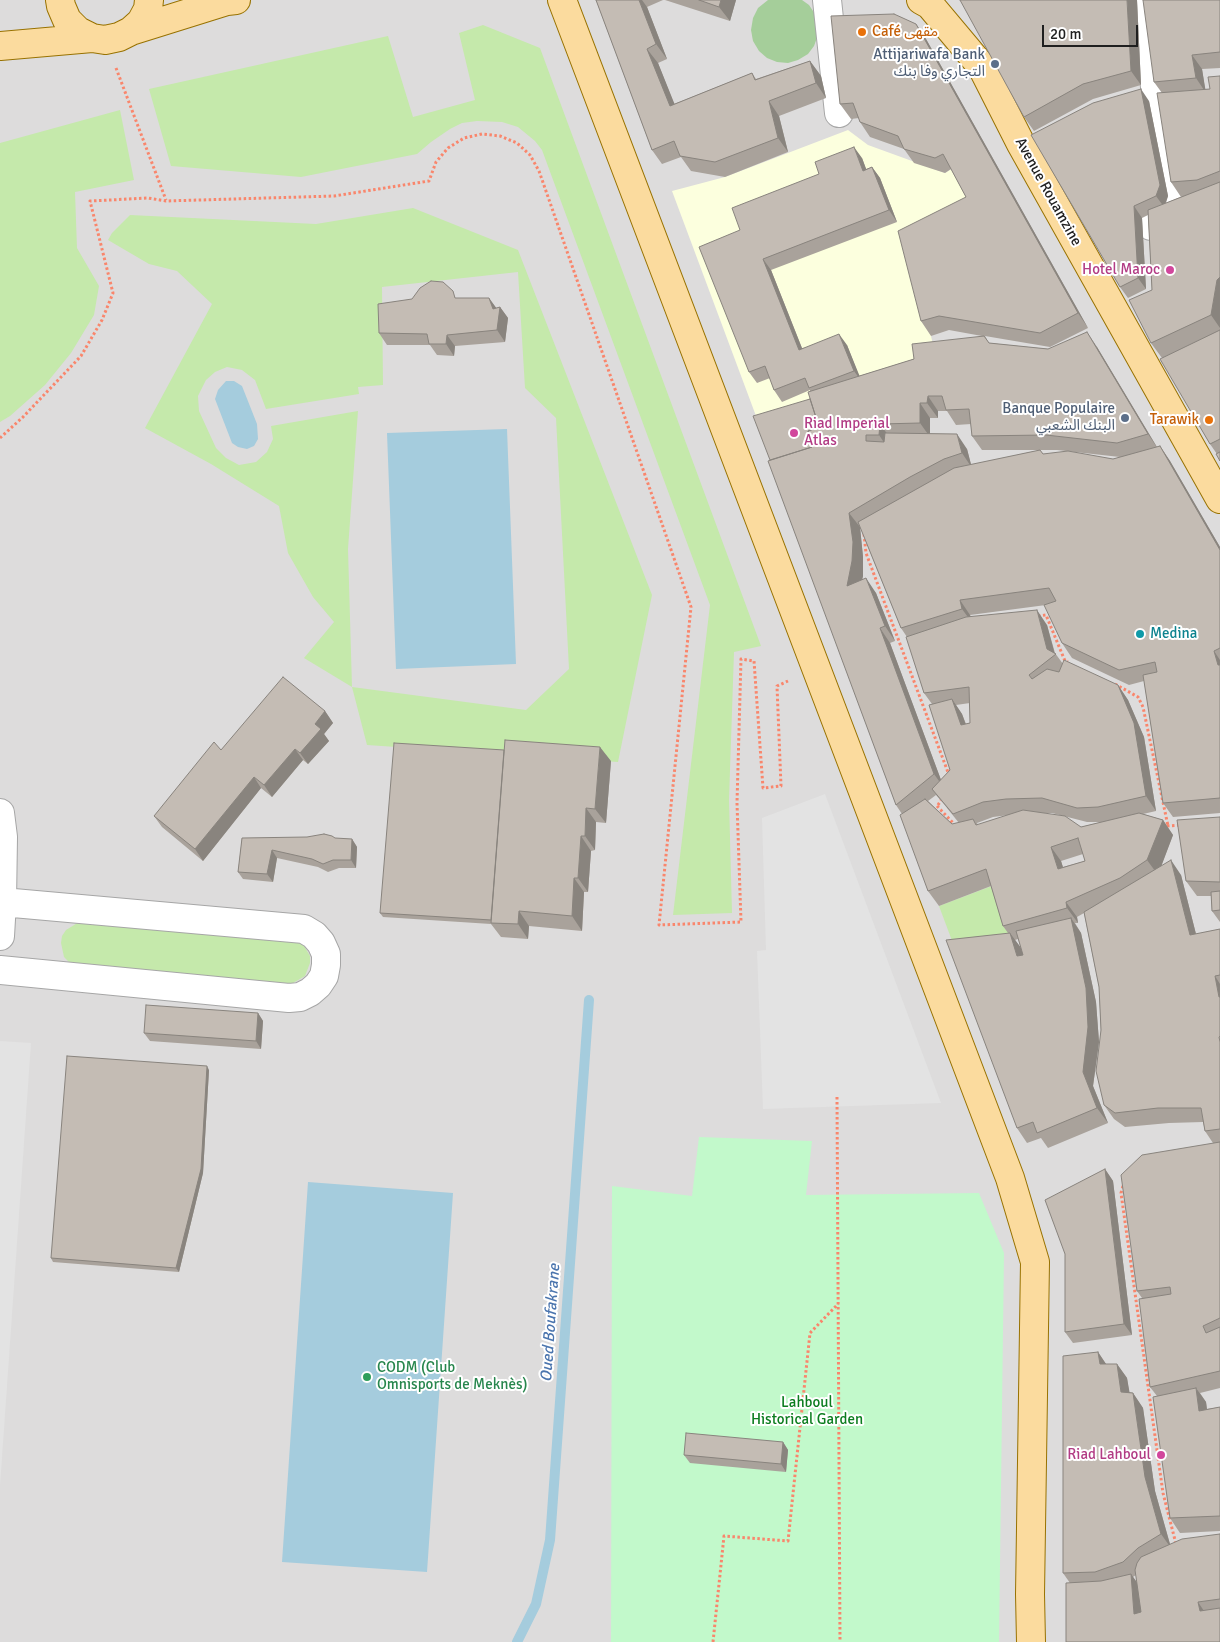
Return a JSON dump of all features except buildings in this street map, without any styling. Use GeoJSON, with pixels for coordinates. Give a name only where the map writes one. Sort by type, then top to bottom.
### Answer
{"type":"FeatureCollection","features":[{"type":"Feature","properties":{"kind":"main road"},"geometry":{"type":"LineString","coordinates":[[60,0],[67,20],[78,31],[99,39]]}},
{"type":"Feature","properties":{"kind":"main road"},"geometry":{"type":"LineString","coordinates":[[131,31],[141,22],[148,9],[150,0]]}},
{"type":"Feature","properties":{"kind":"main road"},"geometry":{"type":"LineString","coordinates":[[0,46],[119,37],[131,31],[227,1],[236,0]]}},
{"type":"Feature","properties":{"kind":"main road"},"geometry":{"type":"LineString","coordinates":[[562,0],[1010,1178],[1035,1262],[1030,1594],[1031,1642]]}},
{"type":"Feature","properties":{"kind":"main road","name":"Avenue Rouamzine"},"geometry":{"type":"LineString","coordinates":[[926,2],[982,67],[1022,144],[1220,499]]}},
{"type":"Feature","properties":{"kind":"street"},"geometry":{"type":"LineString","coordinates":[[827,0],[839,113]]}},
{"type":"Feature","properties":{"kind":"street"},"geometry":{"type":"LineString","coordinates":[[1146,0],[1142,91],[1175,197],[1167,214],[1152,223],[1152,247]]}},
{"type":"Feature","properties":{"kind":"street"},"geometry":{"type":"LineString","coordinates":[[1171,209],[1201,200]]}},
{"type":"Feature","properties":{"kind":"street"},"geometry":{"type":"LineString","coordinates":[[1119,318],[1143,304]]}},
{"type":"Feature","properties":{"kind":"street"},"geometry":{"type":"LineString","coordinates":[[0,813],[3,837],[0,936]]}},
{"type":"Feature","properties":{"kind":"street"},"geometry":{"type":"LineString","coordinates":[[0,970],[289,998],[300,997],[314,989],[324,976],[326,965],[326,954],[321,943],[314,935],[304,929],[2,902]]}},
{"type":"Feature","properties":{"kind":"path"},"geometry":{"type":"LineString","coordinates":[[99,39],[166,201]]}},
{"type":"Feature","properties":{"kind":"path"},"geometry":{"type":"LineString","coordinates":[[0,438],[23,417],[80,356],[102,320],[113,293],[90,201],[148,198],[166,201],[334,196],[430,181],[436,162],[448,148],[464,138],[482,134],[500,136],[517,143],[530,156],[539,171],[691,607],[659,925],[741,922],[737,803],[741,659],[754,661],[763,788],[781,786],[777,686],[816,668]]}},
{"type":"Feature","properties":{"kind":"path"},"geometry":{"type":"LineString","coordinates":[[864,531],[866,553],[952,783]]}},
{"type":"Feature","properties":{"kind":"path"},"geometry":{"type":"LineString","coordinates":[[1036,617],[1046,615],[1065,661],[1074,665]]}},
{"type":"Feature","properties":{"kind":"path"},"geometry":{"type":"LineString","coordinates":[[1109,682],[1138,697],[1143,707],[1168,826]]}},
{"type":"Feature","properties":{"kind":"path"},"geometry":{"type":"LineString","coordinates":[[930,810],[938,805],[948,790]]}},
{"type":"Feature","properties":{"kind":"path"},"geometry":{"type":"LineString","coordinates":[[938,805],[962,833]]}},
{"type":"Feature","properties":{"kind":"path"},"geometry":{"type":"LineString","coordinates":[[1161,824],[1168,826],[1185,824]]}},
{"type":"Feature","properties":{"kind":"path"},"geometry":{"type":"LineString","coordinates":[[837,1097],[840,1642]]}},
{"type":"Feature","properties":{"kind":"path"},"geometry":{"type":"LineString","coordinates":[[1124,1185],[1121,1193],[1163,1493],[1178,1552]]}},
{"type":"Feature","properties":{"kind":"path"},"geometry":{"type":"LineString","coordinates":[[713,1642],[724,1536],[788,1541],[810,1333],[839,1304]]}},
{"type":"Feature","properties":{"kind":"shaded area"},"geometry":{"type":"Polygon","coordinates":[[[0,0],[1220,0],[1220,1642],[0,1642],[0,0]]]}},
{"type":"Feature","properties":{"kind":"shaded area"},"geometry":{"type":"Polygon","coordinates":[[[848,130],[868,145],[945,173],[953,168],[977,212],[931,336],[936,357],[759,424],[672,191],[725,177],[848,130]]]}},
{"type":"Feature","properties":{"kind":"shaded area"},"geometry":{"type":"Polygon","coordinates":[[[825,794],[941,1103],[763,1109],[757,951],[766,950],[762,818],[825,794]]]}},
{"type":"Feature","properties":{"kind":"shaded area"},"geometry":{"type":"Polygon","coordinates":[[[0,1041],[31,1043],[0,1486],[0,1041]]]}},
{"type":"Feature","properties":{"kind":"green space"},"geometry":{"type":"Polygon","coordinates":[[[768,0],[802,0],[809,5],[815,14],[818,35],[814,46],[808,54],[788,63],[777,62],[767,58],[759,51],[753,41],[751,30],[753,18],[758,8],[768,0]]]}},
{"type":"Feature","properties":{"kind":"green space"},"geometry":{"type":"Polygon","coordinates":[[[483,25],[540,48],[761,646],[734,652],[729,800],[732,913],[673,915],[710,605],[542,150],[535,141],[518,127],[502,122],[477,121],[462,123],[450,129],[417,154],[301,177],[171,166],[149,89],[388,36],[413,117],[475,100],[459,33],[483,25]]]}},
{"type":"Feature","properties":{"kind":"green space"},"geometry":{"type":"Polygon","coordinates":[[[120,110],[134,180],[75,192],[77,248],[99,286],[94,315],[71,353],[45,385],[10,416],[0,422],[0,143],[120,110]]]}},
{"type":"Feature","properties":{"kind":"green space"},"geometry":{"type":"Polygon","coordinates":[[[413,208],[518,250],[652,595],[618,762],[367,745],[352,687],[304,658],[334,622],[313,597],[288,553],[279,506],[211,464],[145,428],[212,304],[177,271],[149,264],[108,240],[112,233],[130,215],[316,224],[413,208]],[[518,272],[382,287],[383,385],[358,387],[359,394],[266,409],[255,380],[242,370],[227,367],[215,372],[206,380],[198,396],[199,411],[216,448],[226,458],[239,465],[256,462],[267,452],[273,439],[271,426],[358,411],[348,549],[352,687],[526,710],[569,669],[556,418],[525,388],[518,272]]]}},
{"type":"Feature","properties":{"kind":"green space"},"geometry":{"type":"Polygon","coordinates":[[[997,884],[1013,940],[957,954],[939,906],[997,884]]]}},
{"type":"Feature","properties":{"kind":"green space"},"geometry":{"type":"Polygon","coordinates":[[[79,922],[290,938],[303,944],[310,956],[310,963],[305,976],[293,983],[82,967],[69,962],[64,957],[61,943],[62,936],[66,930],[79,922]]]}},
{"type":"Feature","properties":{"kind":"green space","name":"Lahboul Historical Garden"},"geometry":{"type":"Polygon","coordinates":[[[699,1137],[812,1141],[806,1195],[979,1193],[1004,1253],[999,1642],[611,1642],[612,1186],[692,1196],[699,1137]]]}},
{"type":"Feature","properties":{"kind":"water"},"geometry":{"type":"Polygon","coordinates":[[[226,381],[234,381],[242,386],[257,424],[258,439],[254,446],[247,449],[232,443],[215,399],[218,390],[226,381]]]}},
{"type":"Feature","properties":{"kind":"water"},"geometry":{"type":"Polygon","coordinates":[[[507,429],[516,664],[396,669],[387,433],[507,429]]]}},
{"type":"Feature","properties":{"kind":"water","name":"CODM (Club Omnisports de Meknès)"},"geometry":{"type":"Polygon","coordinates":[[[308,1182],[453,1193],[427,1572],[282,1562],[308,1182]]]}},
{"type":"Feature","properties":{"kind":"waterway","name":"Oued Boufakrane"},"geometry":{"type":"LineString","coordinates":[[517,1642],[536,1604],[550,1540],[589,1000]]}},
{"type":"Feature","properties":{"kind":"place","name":"Café مقهى"},"geometry":{"type":"Point","coordinates":[862,32]}},
{"type":"Feature","properties":{"kind":"place","name":"Attijariwafa Bank التجاري وفا بنك"},"geometry":{"type":"Point","coordinates":[995,64]}},
{"type":"Feature","properties":{"kind":"place","name":"Hotel Maroc"},"geometry":{"type":"Point","coordinates":[1170,270]}},
{"type":"Feature","properties":{"kind":"place","name":"Banque Populaire البنك الشعبي"},"geometry":{"type":"Point","coordinates":[1125,418]}},
{"type":"Feature","properties":{"kind":"place","name":"Tarawik"},"geometry":{"type":"Point","coordinates":[1209,420]}},
{"type":"Feature","properties":{"kind":"place","name":"Riad Imperial Atlas"},"geometry":{"type":"Point","coordinates":[794,433]}},
{"type":"Feature","properties":{"kind":"place","name":"Medina"},"geometry":{"type":"Point","coordinates":[1140,634]}},
{"type":"Feature","properties":{"kind":"place","name":"CODM (Club Omnisports de Meknès)"},"geometry":{"type":"Point","coordinates":[367,1377]}},
{"type":"Feature","properties":{"kind":"place","name":"Riad Lahboul"},"geometry":{"type":"Point","coordinates":[1161,1455]}}]}
